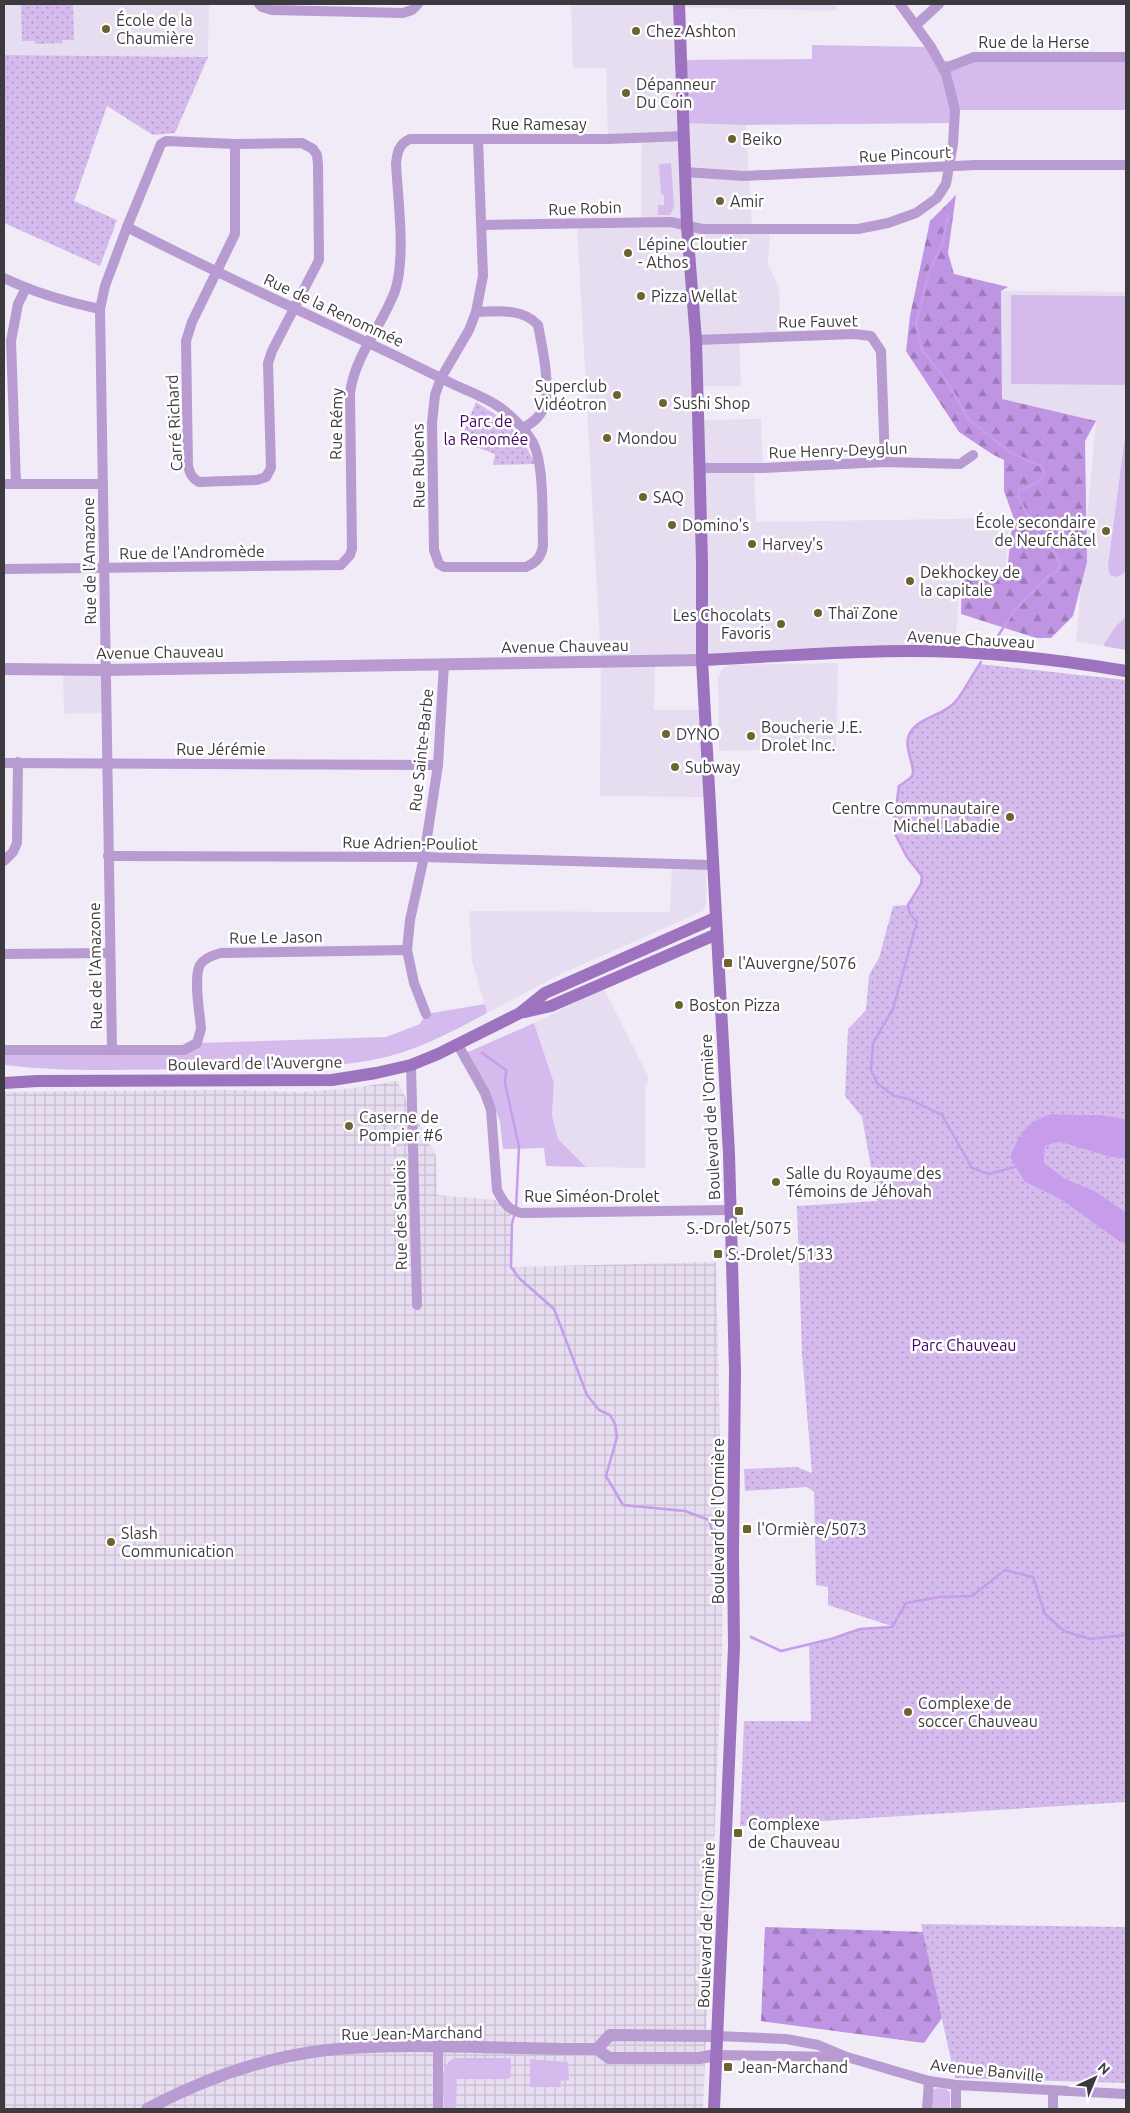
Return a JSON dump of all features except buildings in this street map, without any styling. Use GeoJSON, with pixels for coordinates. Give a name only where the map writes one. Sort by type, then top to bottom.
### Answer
{"type":"FeatureCollection","features":[{"type":"Feature","properties":{"kind":"main road","name":"Boulevard de l'Ormière"},"geometry":{"type":"LineString","coordinates":[[679,4],[685,172],[696,340],[700,468],[702,660],[731,1210],[735,1371],[734,1647],[714,2109]]}},
{"type":"Feature","properties":{"kind":"main road","name":"Avenue Chauveau"},"geometry":{"type":"LineString","coordinates":[[702,660],[912,651],[1007,656],[1087,664],[1126,671]]}},
{"type":"Feature","properties":{"kind":"main road","name":"Boulevard de l'Auvergne"},"geometry":{"type":"LineString","coordinates":[[4,1083],[37,1081],[332,1080],[376,1073],[411,1064],[458,1045],[520,1013],[545,992],[715,918]]}},
{"type":"Feature","properties":{"kind":"main road","name":"Boulevard de l'Auvergne"},"geometry":{"type":"LineString","coordinates":[[520,1013],[551,1006],[717,934]]}},
{"type":"Feature","properties":{"kind":"main road","name":"Boulevard de l'Auvergne"},"geometry":{"type":"LineString","coordinates":[[4,1076],[37,1081]]}},
{"type":"Feature","properties":{"kind":"street"},"geometry":{"type":"LineString","coordinates":[[259,4],[272,10],[403,13],[412,10],[418,4]]}},
{"type":"Feature","properties":{"kind":"street","name":"Rue Robin"},"geometry":{"type":"LineString","coordinates":[[482,224],[663,222],[702,229],[858,229],[888,223],[916,213],[936,198],[946,184],[950,167],[955,110],[943,68],[916,25],[900,4]]}},
{"type":"Feature","properties":{"kind":"street"},"geometry":{"type":"LineString","coordinates":[[916,25],[939,4]]}},
{"type":"Feature","properties":{"kind":"street","name":"Rue de la Herse"},"geometry":{"type":"LineString","coordinates":[[943,68],[974,57],[1126,58]]}},
{"type":"Feature","properties":{"kind":"street","name":"Rue Ramesay"},"geometry":{"type":"LineString","coordinates":[[399,148],[403,142],[410,139],[608,139],[684,136]]}},
{"type":"Feature","properties":{"kind":"street","name":"Rue Rubens"},"geometry":{"type":"LineString","coordinates":[[478,139],[483,276],[476,312],[469,330],[441,378],[435,395],[432,423],[434,550],[438,564],[444,567],[526,567],[537,561],[541,555],[540,475],[533,443],[523,428]]}},
{"type":"Feature","properties":{"kind":"street","name":"Rue de l'Amazone"},"geometry":{"type":"LineString","coordinates":[[112,1050],[100,309],[105,286],[127,226],[161,144],[166,141],[235,144]]}},
{"type":"Feature","properties":{"kind":"street"},"geometry":{"type":"LineString","coordinates":[[217,272],[235,234],[235,144],[302,143],[313,149],[317,155],[319,260],[294,308]]}},
{"type":"Feature","properties":{"kind":"street","name":"Rue Rémy"},"geometry":{"type":"LineString","coordinates":[[347,559],[352,548],[350,393],[352,378],[395,290],[400,266],[396,164],[399,148]]}},
{"type":"Feature","properties":{"kind":"street","name":"Rue Pincourt"},"geometry":{"type":"LineString","coordinates":[[685,172],[744,176],[950,167],[1126,164]]}},
{"type":"Feature","properties":{"kind":"street","name":"Rue de la Renommée"},"geometry":{"type":"LineString","coordinates":[[127,226],[217,272],[497,405],[523,428]]}},
{"type":"Feature","properties":{"kind":"street","name":"Carré Richard"},"geometry":{"type":"LineString","coordinates":[[217,272],[192,322],[186,341],[188,466],[193,479],[199,482],[257,480],[266,477],[269,473],[271,468],[268,363],[272,351],[294,308]]}},
{"type":"Feature","properties":{"kind":"street"},"geometry":{"type":"LineString","coordinates":[[4,278],[56,298],[100,309]]}},
{"type":"Feature","properties":{"kind":"street"},"geometry":{"type":"LineString","coordinates":[[16,484],[10,341],[16,314],[26,288]]}},
{"type":"Feature","properties":{"kind":"street"},"geometry":{"type":"LineString","coordinates":[[476,312],[499,311],[524,315],[538,325],[546,385],[545,405],[540,414],[523,428]]}},
{"type":"Feature","properties":{"kind":"street","name":"Rue Fauvet"},"geometry":{"type":"LineString","coordinates":[[696,340],[854,334],[871,336],[881,351],[885,462]]}},
{"type":"Feature","properties":{"kind":"street","name":"Rue Henry-Deyglun"},"geometry":{"type":"LineString","coordinates":[[700,468],[763,468],[885,462],[960,464],[973,455]]}},
{"type":"Feature","properties":{"kind":"street"},"geometry":{"type":"LineString","coordinates":[[4,484],[103,484]]}},
{"type":"Feature","properties":{"kind":"street","name":"Rue de l'Andromède"},"geometry":{"type":"LineString","coordinates":[[4,569],[337,566],[347,559]]}},
{"type":"Feature","properties":{"kind":"street","name":"Avenue Chauveau"},"geometry":{"type":"LineString","coordinates":[[4,669],[105,670],[702,660]]}},
{"type":"Feature","properties":{"kind":"street","name":"Rue Sainte-Barbe"},"geometry":{"type":"LineString","coordinates":[[426,1014],[414,983],[407,950],[410,920],[424,857],[438,765],[444,664]]}},
{"type":"Feature","properties":{"kind":"street"},"geometry":{"type":"LineString","coordinates":[[4,861],[13,852],[17,843],[18,762]]}},
{"type":"Feature","properties":{"kind":"street","name":"Rue Jérémie"},"geometry":{"type":"LineString","coordinates":[[4,763],[438,765]]}},
{"type":"Feature","properties":{"kind":"street","name":"Rue Adrien-Pouliot"},"geometry":{"type":"LineString","coordinates":[[108,856],[424,857],[712,865]]}},
{"type":"Feature","properties":{"kind":"street","name":"Rue Le Jason"},"geometry":{"type":"LineString","coordinates":[[112,1050],[184,1050],[197,1043],[201,1029],[198,975],[200,965],[205,959],[213,955],[221,953],[407,950]]}},
{"type":"Feature","properties":{"kind":"street"},"geometry":{"type":"LineString","coordinates":[[4,954],[110,953]]}},
{"type":"Feature","properties":{"kind":"street","name":"Rue Siméon-Drolet"},"geometry":{"type":"LineString","coordinates":[[458,1045],[485,1093],[491,1110],[497,1190],[501,1199],[516,1211],[731,1210]]}},
{"type":"Feature","properties":{"kind":"street"},"geometry":{"type":"LineString","coordinates":[[4,1050],[112,1050]]}},
{"type":"Feature","properties":{"kind":"street","name":"Rue des Saulois"},"geometry":{"type":"LineString","coordinates":[[411,1064],[417,1305]]}},
{"type":"Feature","properties":{"kind":"street"},"geometry":{"type":"LineString","coordinates":[[597,2049],[610,2035],[717,2036]]}},
{"type":"Feature","properties":{"kind":"street","name":"Avenue Banville"},"geometry":{"type":"LineString","coordinates":[[717,2036],[786,2039],[818,2045],[847,2057],[929,2081],[956,2086],[1126,2094]]}},
{"type":"Feature","properties":{"kind":"street","name":"Rue Jean-Marchand"},"geometry":{"type":"LineString","coordinates":[[147,2109],[186,2090],[262,2064],[325,2050],[373,2046],[597,2049],[609,2058],[700,2058],[716,2055]]}},
{"type":"Feature","properties":{"kind":"street"},"geometry":{"type":"LineString","coordinates":[[438,2047],[438,2109]]}},
{"type":"Feature","properties":{"kind":"street","name":"Avenue Banville"},"geometry":{"type":"LineString","coordinates":[[716,2055],[847,2057]]}},
{"type":"Feature","properties":{"kind":"street"},"geometry":{"type":"LineString","coordinates":[[927,2109],[929,2081]]}},
{"type":"Feature","properties":{"kind":"street"},"geometry":{"type":"LineString","coordinates":[[956,2086],[956,2109]]}},
{"type":"Feature","properties":{"kind":"street"},"geometry":{"type":"LineString","coordinates":[[1053,2092],[1053,2109]]}},
{"type":"Feature","properties":{"kind":"shaded area","name":"École de la Chaumière"},"geometry":{"type":"Polygon","coordinates":[[[4,4],[209,4],[208,57],[4,55],[4,4]]]}},
{"type":"Feature","properties":{"kind":"shaded area"},"geometry":{"type":"Polygon","coordinates":[[[571,4],[836,4],[836,11],[679,7],[683,122],[746,125],[752,228],[770,228],[768,264],[779,288],[780,336],[739,337],[741,386],[697,386],[698,420],[761,419],[763,468],[754,467],[756,522],[1009,518],[1005,577],[960,578],[955,652],[655,661],[654,710],[704,710],[708,797],[600,796],[601,663],[577,224],[641,221],[642,138],[608,139],[606,68],[573,68],[571,4]]]}},
{"type":"Feature","properties":{"kind":"shaded area","name":"École secondaire de Neufchâtel"},"geometry":{"type":"Polygon","coordinates":[[[1001,291],[1126,292],[1126,650],[1076,641],[1096,421],[1002,399],[1001,291]]]}},
{"type":"Feature","properties":{"kind":"shaded area"},"geometry":{"type":"Polygon","coordinates":[[[838,663],[836,748],[719,751],[718,678],[722,669],[730,665],[838,663]]]}},
{"type":"Feature","properties":{"kind":"shaded area"},"geometry":{"type":"Polygon","coordinates":[[[63,669],[105,670],[106,713],[64,714],[63,669]]]}},
{"type":"Feature","properties":{"kind":"shaded area"},"geometry":{"type":"Polygon","coordinates":[[[672,866],[706,868],[706,904],[703,911],[563,973],[487,1013],[472,961],[469,911],[670,912],[672,866]]]}},
{"type":"Feature","properties":{"kind":"shaded area"},"geometry":{"type":"Polygon","coordinates":[[[604,989],[649,1078],[645,1089],[645,1168],[586,1167],[558,1139],[552,1115],[554,1083],[534,1023],[604,989]]]}},
{"type":"Feature","properties":{"kind":"shaded area"},"geometry":{"type":"Polygon","coordinates":[[[397,1081],[436,1156],[437,1195],[496,1200],[511,1210],[511,1267],[716,1262],[723,1561],[722,1653],[703,2109],[4,2109],[4,1092],[223,1090],[302,1092],[354,1088],[397,1081]]]}},
{"type":"Feature","properties":{"kind":"shaded area"},"geometry":{"type":"Polygon","coordinates":[[[1051,1114],[1102,1115],[1126,1119],[1126,1159],[1110,1157],[1060,1142],[1045,1146],[1044,1163],[1064,1178],[1095,1191],[1126,1212],[1126,1244],[1120,1242],[1060,1199],[1025,1182],[1010,1157],[1017,1141],[1025,1130],[1035,1121],[1051,1114]]]}},
{"type":"Feature","properties":{"kind":"green space"},"geometry":{"type":"Polygon","coordinates":[[[21,4],[73,4],[74,40],[62,40],[62,43],[35,44],[35,41],[22,41],[21,4]]]}},
{"type":"Feature","properties":{"kind":"green space"},"geometry":{"type":"Polygon","coordinates":[[[812,45],[931,47],[939,61],[1126,56],[1126,110],[955,110],[954,123],[746,125],[683,123],[681,60],[812,59],[812,45]]]}},
{"type":"Feature","properties":{"kind":"green space"},"geometry":{"type":"Polygon","coordinates":[[[4,55],[208,57],[175,133],[153,135],[107,106],[74,201],[117,220],[100,266],[4,223],[4,55]]]}},
{"type":"Feature","properties":{"kind":"green space"},"geometry":{"type":"Polygon","coordinates":[[[671,163],[674,207],[670,215],[658,215],[658,205],[664,205],[664,195],[661,194],[659,164],[671,163]]]}},
{"type":"Feature","properties":{"kind":"green space"},"geometry":{"type":"Polygon","coordinates":[[[956,195],[948,253],[954,274],[1008,287],[1001,291],[1002,399],[1096,421],[1085,441],[1087,562],[1073,616],[1051,638],[1036,638],[961,614],[962,579],[995,580],[1007,572],[1013,516],[1004,491],[1004,460],[959,432],[906,351],[910,316],[930,221],[956,195]]]}},
{"type":"Feature","properties":{"kind":"green space"},"geometry":{"type":"Polygon","coordinates":[[[1011,295],[1126,296],[1126,385],[1011,384],[1011,295]]]}},
{"type":"Feature","properties":{"kind":"green space","name":"Parc de la Renomée"},"geometry":{"type":"Polygon","coordinates":[[[476,402],[504,421],[518,435],[536,464],[493,465],[495,454],[460,441],[476,402]]]}},
{"type":"Feature","properties":{"kind":"green space"},"geometry":{"type":"Polygon","coordinates":[[[1126,429],[1126,569],[1123,574],[1116,577],[1110,575],[1108,566],[1126,429]]]}},
{"type":"Feature","properties":{"kind":"green space"},"geometry":{"type":"Polygon","coordinates":[[[1126,617],[1126,650],[1104,646],[1116,626],[1126,617]]]}},
{"type":"Feature","properties":{"kind":"green space","name":"Parc Chauveau"},"geometry":{"type":"Polygon","coordinates":[[[979,664],[1126,680],[1126,1119],[1102,1115],[1051,1114],[1025,1182],[1060,1199],[1120,1242],[1126,1244],[1126,1802],[740,1826],[744,1721],[811,1721],[809,1645],[860,1629],[891,1626],[828,1605],[828,1587],[816,1585],[814,1492],[807,1487],[745,1491],[744,1469],[797,1467],[812,1473],[802,1353],[797,1206],[877,1201],[862,1117],[845,1096],[848,1029],[866,1010],[869,975],[879,958],[893,906],[908,905],[921,884],[922,875],[907,857],[893,830],[899,786],[912,773],[908,747],[909,736],[913,729],[923,720],[943,711],[958,699],[979,664]]]}},
{"type":"Feature","properties":{"kind":"green space"},"geometry":{"type":"Polygon","coordinates":[[[485,1004],[487,1013],[426,1044],[386,1057],[341,1065],[273,1068],[104,1070],[4,1065],[4,1050],[184,1050],[197,1043],[386,1037],[420,1024],[426,1014],[485,1004]]]}},
{"type":"Feature","properties":{"kind":"green space"},"geometry":{"type":"Polygon","coordinates":[[[534,1023],[554,1083],[552,1115],[558,1139],[586,1167],[546,1166],[544,1148],[503,1149],[500,1122],[494,1105],[466,1053],[534,1023]]]}},
{"type":"Feature","properties":{"kind":"green space"},"geometry":{"type":"Polygon","coordinates":[[[1060,1142],[1110,1157],[1126,1159],[1126,1212],[1095,1191],[1064,1178],[1044,1164],[1045,1146],[1060,1142]]]}},
{"type":"Feature","properties":{"kind":"green space"},"geometry":{"type":"Polygon","coordinates":[[[921,1924],[1126,1927],[1126,2083],[955,2078],[921,1924]]]}},
{"type":"Feature","properties":{"kind":"green space"},"geometry":{"type":"Polygon","coordinates":[[[765,1927],[1093,1937],[975,1972],[924,2043],[761,2021],[765,1927]]]}},
{"type":"Feature","properties":{"kind":"green space"},"geometry":{"type":"Polygon","coordinates":[[[456,2058],[511,2058],[511,2077],[508,2079],[457,2079],[456,2109],[444,2109],[444,2072],[450,2061],[456,2058]]]}},
{"type":"Feature","properties":{"kind":"green space"},"geometry":{"type":"Polygon","coordinates":[[[530,2059],[568,2062],[569,2080],[561,2081],[560,2087],[530,2087],[530,2059]]]}},
{"type":"Feature","properties":{"kind":"green space"},"geometry":{"type":"Polygon","coordinates":[[[937,2088],[946,2089],[950,2092],[950,2109],[931,2109],[933,2090],[937,2088]]]}},
{"type":"Feature","properties":{"kind":"waterway"},"geometry":{"type":"LineString","coordinates":[[948,216],[942,245],[929,272],[916,324],[922,350],[945,379],[969,420],[1013,454],[1041,466],[1045,473],[1038,482],[1019,491],[1018,497],[1039,537],[1056,554],[1060,564],[1056,572],[1047,577],[1013,612],[998,636]]}},
{"type":"Feature","properties":{"kind":"waterway"},"geometry":{"type":"LineString","coordinates":[[981,662],[956,701],[951,706],[918,724],[909,735],[908,746],[913,773],[911,777],[899,786],[893,830],[907,857],[922,876],[921,884],[908,905],[910,914],[917,922],[893,1009],[873,1043],[871,1070],[877,1083],[894,1096],[909,1099],[942,1115],[972,1168],[989,1174],[1018,1166]]}},
{"type":"Feature","properties":{"kind":"waterway"},"geometry":{"type":"LineString","coordinates":[[482,1053],[506,1070],[505,1083],[519,1147],[516,1208]]}},
{"type":"Feature","properties":{"kind":"waterway"},"geometry":{"type":"LineString","coordinates":[[515,1213],[512,1223],[511,1267],[519,1278],[554,1309],[587,1395],[599,1410],[610,1415],[615,1424],[617,1437],[606,1476],[623,1505],[685,1511],[709,1520],[715,1542]]}},
{"type":"Feature","properties":{"kind":"waterway"},"geometry":{"type":"LineString","coordinates":[[751,1637],[781,1651],[831,1639],[860,1629],[892,1627],[906,1603],[939,1597],[972,1596],[1005,1570],[1033,1577],[1045,1614],[1064,1631],[1090,1639],[1126,1635]]}},
{"type":"Feature","properties":{"kind":"place","name":"École de la Chaumière"},"geometry":{"type":"Point","coordinates":[106,29]}},
{"type":"Feature","properties":{"kind":"place","name":"Chez Ashton"},"geometry":{"type":"Point","coordinates":[636,31]}},
{"type":"Feature","properties":{"kind":"place","name":"Dépanneur Du Coin"},"geometry":{"type":"Point","coordinates":[626,93]}},
{"type":"Feature","properties":{"kind":"place","name":"Beiko"},"geometry":{"type":"Point","coordinates":[732,139]}},
{"type":"Feature","properties":{"kind":"place","name":"Amir"},"geometry":{"type":"Point","coordinates":[720,201]}},
{"type":"Feature","properties":{"kind":"place","name":"Lépine Cloutier - Athos"},"geometry":{"type":"Point","coordinates":[628,253]}},
{"type":"Feature","properties":{"kind":"place","name":"Pizza Wellat"},"geometry":{"type":"Point","coordinates":[641,296]}},
{"type":"Feature","properties":{"kind":"place","name":"Superclub Vidéotron"},"geometry":{"type":"Point","coordinates":[617,395]}},
{"type":"Feature","properties":{"kind":"place","name":"Sushi Shop"},"geometry":{"type":"Point","coordinates":[663,403]}},
{"type":"Feature","properties":{"kind":"place","name":"Mondou"},"geometry":{"type":"Point","coordinates":[607,438]}},
{"type":"Feature","properties":{"kind":"place","name":"SAQ"},"geometry":{"type":"Point","coordinates":[643,497]}},
{"type":"Feature","properties":{"kind":"place","name":"Domino's"},"geometry":{"type":"Point","coordinates":[672,525]}},
{"type":"Feature","properties":{"kind":"place","name":"École secondaire de Neufchâtel"},"geometry":{"type":"Point","coordinates":[1106,531]}},
{"type":"Feature","properties":{"kind":"place","name":"Harvey's"},"geometry":{"type":"Point","coordinates":[752,544]}},
{"type":"Feature","properties":{"kind":"place","name":"Dekhockey de la capitale"},"geometry":{"type":"Point","coordinates":[910,581]}},
{"type":"Feature","properties":{"kind":"place","name":"Thaï Zone"},"geometry":{"type":"Point","coordinates":[818,613]}},
{"type":"Feature","properties":{"kind":"place","name":"Les Chocolats Favoris"},"geometry":{"type":"Point","coordinates":[781,624]}},
{"type":"Feature","properties":{"kind":"place","name":"DYNO"},"geometry":{"type":"Point","coordinates":[666,734]}},
{"type":"Feature","properties":{"kind":"place","name":"Boucherie J.E. Drolet Inc."},"geometry":{"type":"Point","coordinates":[751,736]}},
{"type":"Feature","properties":{"kind":"place","name":"Subway"},"geometry":{"type":"Point","coordinates":[675,767]}},
{"type":"Feature","properties":{"kind":"place","name":"Centre Communautaire Michel Labadie"},"geometry":{"type":"Point","coordinates":[1010,817]}},
{"type":"Feature","properties":{"kind":"place","name":"l'Auvergne/5076"},"geometry":{"type":"Point","coordinates":[728,963]}},
{"type":"Feature","properties":{"kind":"place","name":"Boston Pizza"},"geometry":{"type":"Point","coordinates":[679,1005]}},
{"type":"Feature","properties":{"kind":"place","name":"Caserne de Pompier #6"},"geometry":{"type":"Point","coordinates":[349,1126]}},
{"type":"Feature","properties":{"kind":"place","name":"Salle du Royaume des Témoins de Jéhovah"},"geometry":{"type":"Point","coordinates":[776,1182]}},
{"type":"Feature","properties":{"kind":"place","name":"S.-Drolet/5075"},"geometry":{"type":"Point","coordinates":[739,1211]}},
{"type":"Feature","properties":{"kind":"place","name":"S.-Drolet/5133"},"geometry":{"type":"Point","coordinates":[718,1254]}},
{"type":"Feature","properties":{"kind":"place","name":"l'Ormière/5073"},"geometry":{"type":"Point","coordinates":[747,1529]}},
{"type":"Feature","properties":{"kind":"place","name":"Slash Communication"},"geometry":{"type":"Point","coordinates":[111,1542]}},
{"type":"Feature","properties":{"kind":"place","name":"Complexe de soccer Chauveau"},"geometry":{"type":"Point","coordinates":[908,1712]}},
{"type":"Feature","properties":{"kind":"place","name":"Complexe de Chauveau"},"geometry":{"type":"Point","coordinates":[738,1833]}},
{"type":"Feature","properties":{"kind":"place","name":"Jean-Marchand"},"geometry":{"type":"Point","coordinates":[728,2067]}}]}
